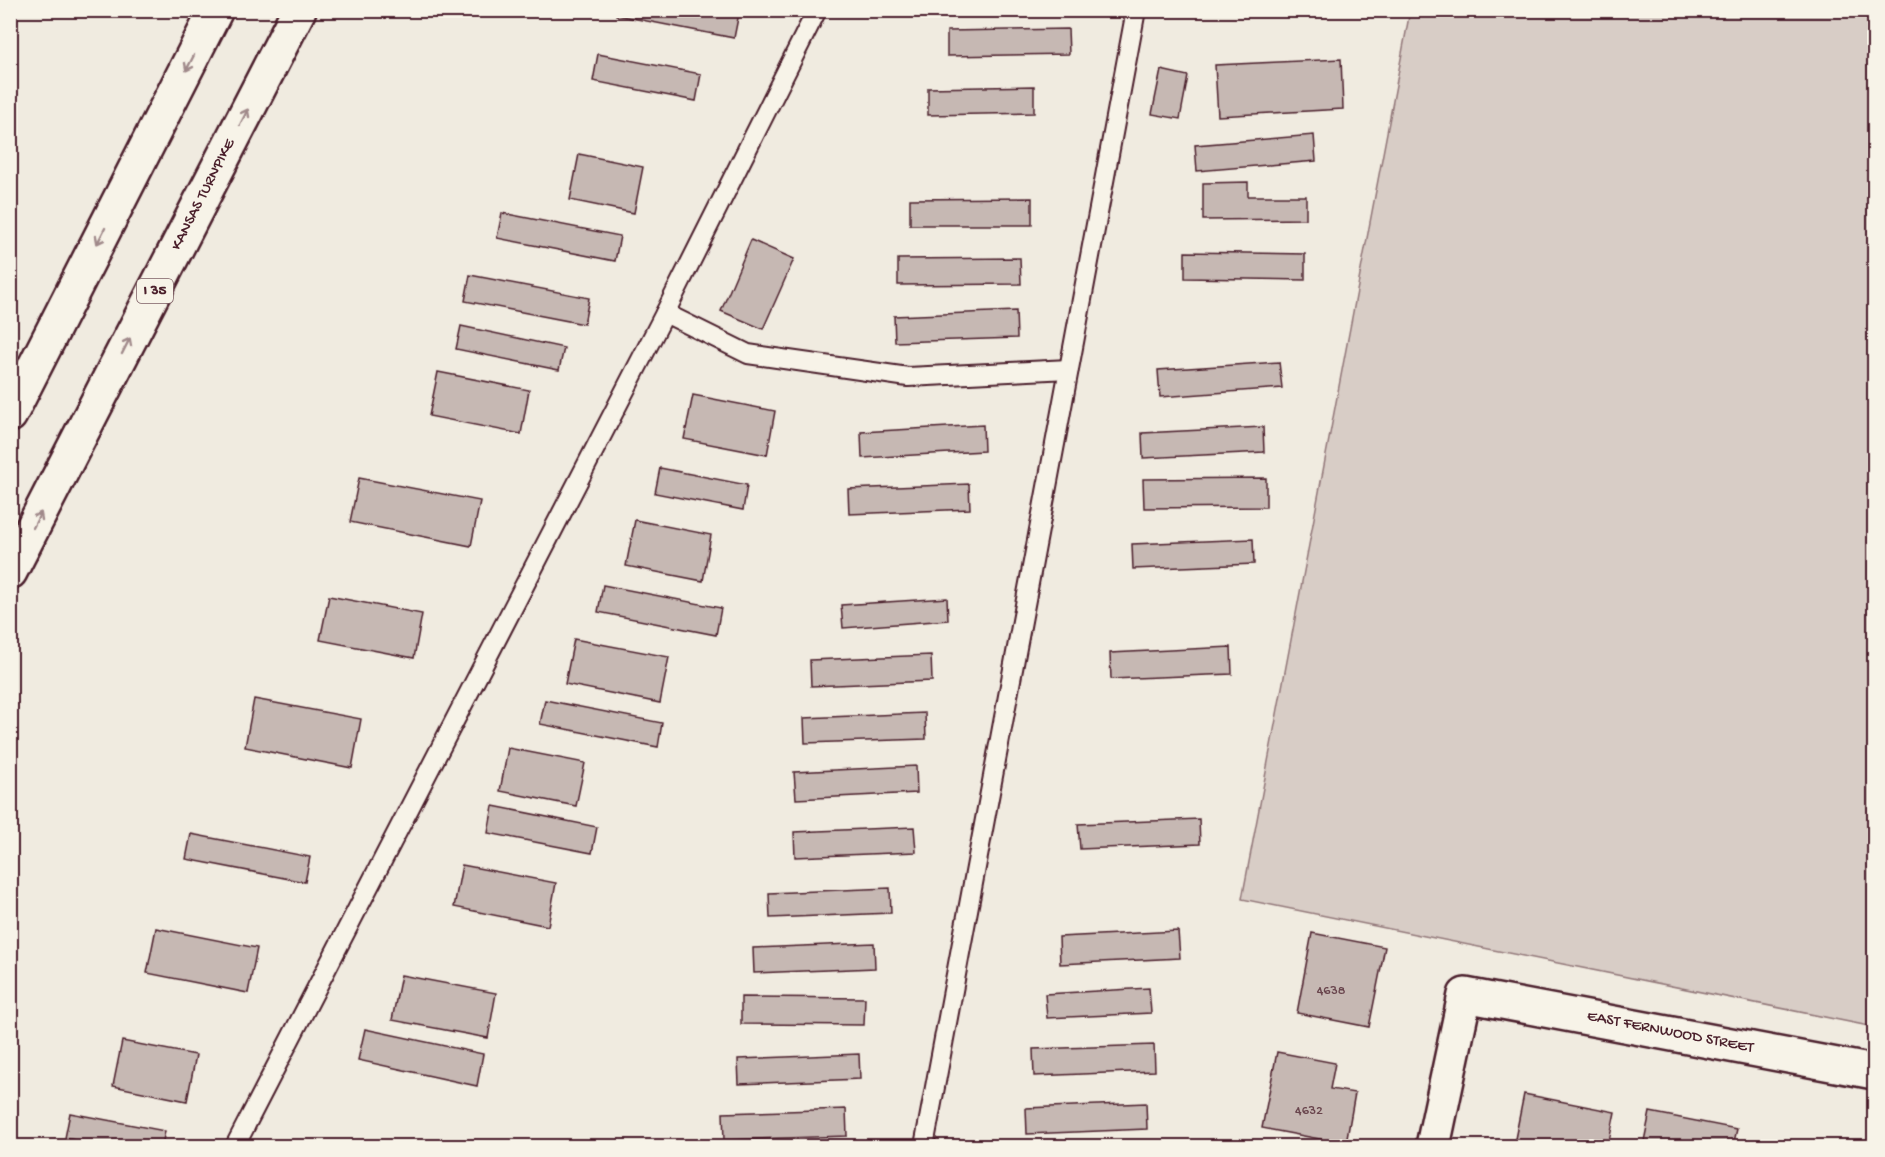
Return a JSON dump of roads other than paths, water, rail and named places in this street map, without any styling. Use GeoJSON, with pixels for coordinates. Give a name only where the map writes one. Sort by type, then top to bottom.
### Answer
{"type":"FeatureCollection","features":[{"type":"Feature","properties":{"kind":"main road"},"geometry":{"type":"LineString","coordinates":[[10,415],[216,10]]}},
{"type":"Feature","properties":{"kind":"main road","name":"KANSAS TURNPIKE"},"geometry":{"type":"LineString","coordinates":[[10,572],[298,10]]}},
{"type":"Feature","properties":{"kind":"main road","name":"EAST FERNWOOD STREET"},"geometry":{"type":"LineString","coordinates":[[1433,1146],[1465,995],[1875,1072]]}},
{"type":"Feature","properties":{"kind":"lane"},"geometry":{"type":"LineString","coordinates":[[235,1146],[665,313],[817,10]]}},
{"type":"Feature","properties":{"kind":"lane"},"geometry":{"type":"LineString","coordinates":[[924,1146],[1136,10]]}},
{"type":"Feature","properties":{"kind":"lane"},"geometry":{"type":"LineString","coordinates":[[665,313],[748,354],[885,374],[908,377],[1069,369]]}}]}
